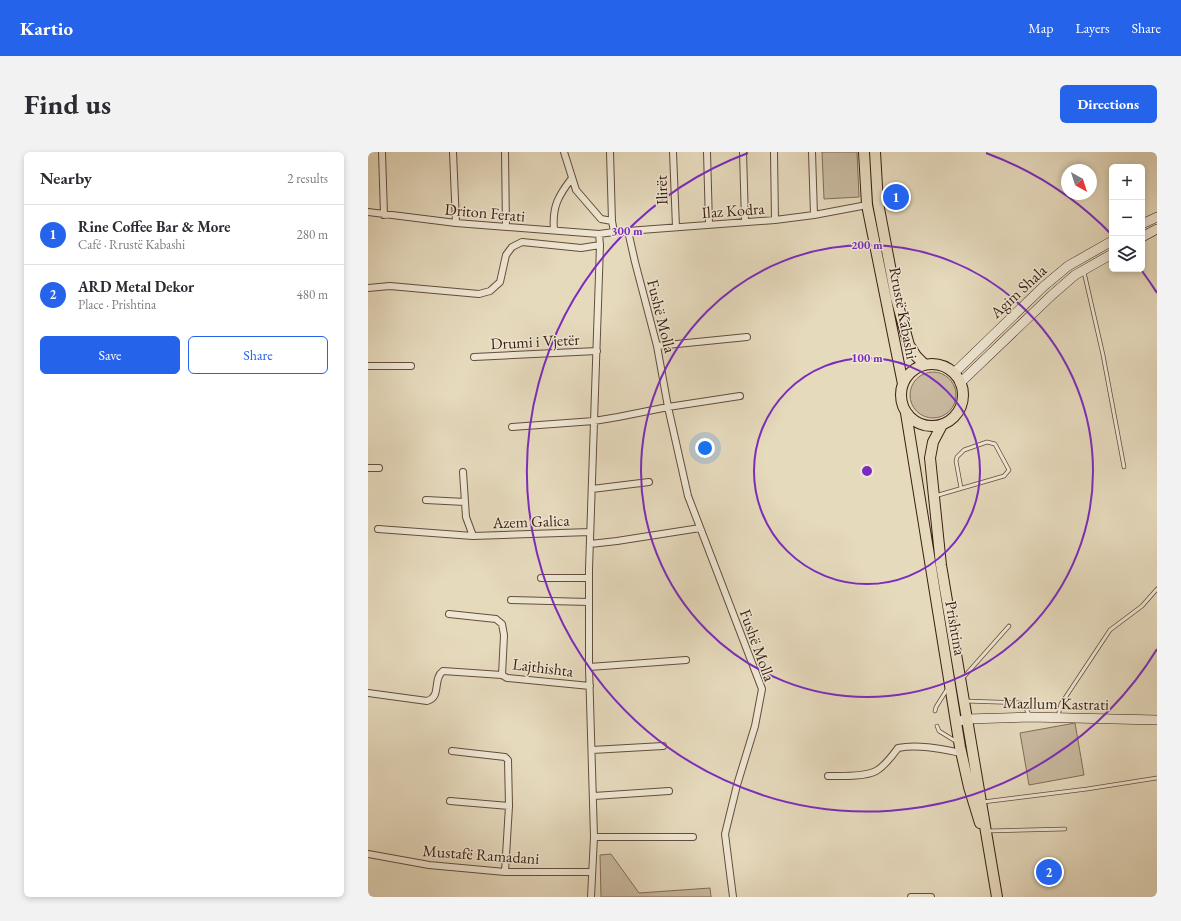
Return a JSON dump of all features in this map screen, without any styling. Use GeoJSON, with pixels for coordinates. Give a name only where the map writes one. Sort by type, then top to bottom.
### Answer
{"type":"FeatureCollection","features":[{"type":"Feature","properties":{"kind":"main road","name":"Rrustë Kabashi"},"geometry":{"type":"LineString","coordinates":[[864,152],[868,205],[903,384]]}},
{"type":"Feature","properties":{"kind":"main road","name":"Rrustë Kabashi"},"geometry":{"type":"LineString","coordinates":[[875,152],[878,203],[896,298],[909,345],[916,356],[925,365]]}},
{"type":"Feature","properties":{"kind":"main road"},"geometry":{"type":"LineString","coordinates":[[1145,223],[1157,217]]}},
{"type":"Feature","properties":{"kind":"main road"},"geometry":{"type":"LineString","coordinates":[[1145,235],[1157,229]]}},
{"type":"Feature","properties":{"kind":"main road","name":"Agim Shala"},"geometry":{"type":"LineString","coordinates":[[954,373],[1044,286],[1068,266],[1109,243]]}},
{"type":"Feature","properties":{"kind":"main road","name":"Agim Shala"},"geometry":{"type":"LineString","coordinates":[[960,383],[1075,275],[1109,256]]}},
{"type":"Feature","properties":{"kind":"main road"},"geometry":{"type":"LineString","coordinates":[[903,384],[915,369],[925,365],[940,365],[954,373]]}},
{"type":"Feature","properties":{"kind":"main road","name":"Prishtina"},"geometry":{"type":"LineString","coordinates":[[954,373],[960,383],[963,397],[959,411],[954,417],[942,425],[933,442],[930,451],[930,458],[955,683],[956,722],[960,748],[976,812],[988,846]]}},
{"type":"Feature","properties":{"kind":"main road","name":"Prishtina"},"geometry":{"type":"LineString","coordinates":[[903,384],[900,394],[906,413],[955,683],[963,701],[967,719],[997,897]]}},
{"type":"Feature","properties":{"kind":"main road"},"geometry":{"type":"LineString","coordinates":[[906,413],[913,420],[922,425],[932,427],[942,425]]}},
{"type":"Feature","properties":{"kind":"main road","name":"Mazllum Kastrati"},"geometry":{"type":"LineString","coordinates":[[956,722],[967,719],[1030,716],[1157,720]]}},
{"type":"Feature","properties":{"kind":"street"},"geometry":{"type":"LineString","coordinates":[[382,152],[384,215]]}},
{"type":"Feature","properties":{"kind":"street"},"geometry":{"type":"LineString","coordinates":[[453,152],[456,223]]}},
{"type":"Feature","properties":{"kind":"street"},"geometry":{"type":"LineString","coordinates":[[505,152],[506,227]]}},
{"type":"Feature","properties":{"kind":"street"},"geometry":{"type":"LineString","coordinates":[[564,152],[576,190],[601,219],[612,222]]}},
{"type":"Feature","properties":{"kind":"street"},"geometry":{"type":"LineString","coordinates":[[610,152],[612,222],[614,232]]}},
{"type":"Feature","properties":{"kind":"street","name":"Ilirët"},"geometry":{"type":"LineString","coordinates":[[673,152],[676,227]]}},
{"type":"Feature","properties":{"kind":"street"},"geometry":{"type":"LineString","coordinates":[[707,152],[709,224]]}},
{"type":"Feature","properties":{"kind":"street"},"geometry":{"type":"LineString","coordinates":[[743,152],[746,221]]}},
{"type":"Feature","properties":{"kind":"street"},"geometry":{"type":"LineString","coordinates":[[774,152],[775,220]]}},
{"type":"Feature","properties":{"kind":"street"},"geometry":{"type":"LineString","coordinates":[[812,152],[814,215]]}},
{"type":"Feature","properties":{"kind":"street"},"geometry":{"type":"LineString","coordinates":[[554,230],[553,217],[557,202],[572,178]]}},
{"type":"Feature","properties":{"kind":"street","name":"Ilaz Kodra"},"geometry":{"type":"LineString","coordinates":[[599,234],[746,221],[775,220],[814,215],[868,205]]}},
{"type":"Feature","properties":{"kind":"street","name":"Driton Ferati"},"geometry":{"type":"LineString","coordinates":[[368,212],[456,223],[599,234]]}},
{"type":"Feature","properties":{"kind":"street","name":"Fushë Molla"},"geometry":{"type":"LineString","coordinates":[[628,231],[657,346],[668,407],[688,496],[762,689],[755,726],[737,785],[725,834],[732,897]]}},
{"type":"Feature","properties":{"kind":"street","name":"Drumi i Vjetër"},"geometry":{"type":"LineString","coordinates":[[591,897],[594,837],[594,796],[589,666],[589,578],[597,351],[599,234]]}},
{"type":"Feature","properties":{"kind":"street"},"geometry":{"type":"LineString","coordinates":[[368,288],[390,286],[479,294],[490,291],[500,282],[506,255],[512,247],[522,242],[581,248],[600,245]]}},
{"type":"Feature","properties":{"kind":"street"},"geometry":{"type":"LineString","coordinates":[[657,346],[747,337]]}},
{"type":"Feature","properties":{"kind":"street","name":"Drumi i Vjetër"},"geometry":{"type":"LineString","coordinates":[[474,357],[597,351]]}},
{"type":"Feature","properties":{"kind":"street"},"geometry":{"type":"LineString","coordinates":[[368,366],[411,366]]}},
{"type":"Feature","properties":{"kind":"street"},"geometry":{"type":"LineString","coordinates":[[512,427],[594,421],[668,407],[740,396]]}},
{"type":"Feature","properties":{"kind":"street"},"geometry":{"type":"LineString","coordinates":[[368,468],[378,468]]}},
{"type":"Feature","properties":{"kind":"street","name":"Azem Galica"},"geometry":{"type":"LineString","coordinates":[[463,472],[466,517],[472,536]]}},
{"type":"Feature","properties":{"kind":"street"},"geometry":{"type":"LineString","coordinates":[[592,489],[649,482]]}},
{"type":"Feature","properties":{"kind":"street"},"geometry":{"type":"LineString","coordinates":[[426,500],[465,502]]}},
{"type":"Feature","properties":{"kind":"street"},"geometry":{"type":"LineString","coordinates":[[590,544],[700,528]]}},
{"type":"Feature","properties":{"kind":"street","name":"Azem Galica"},"geometry":{"type":"LineString","coordinates":[[378,529],[472,536],[590,532]]}},
{"type":"Feature","properties":{"kind":"street"},"geometry":{"type":"LineString","coordinates":[[541,578],[589,578]]}},
{"type":"Feature","properties":{"kind":"street"},"geometry":{"type":"LineString","coordinates":[[511,600],[590,602]]}},
{"type":"Feature","properties":{"kind":"street","name":"Lajthishta"},"geometry":{"type":"LineString","coordinates":[[449,614],[496,619],[502,624],[504,635],[502,675],[507,678],[590,686]]}},
{"type":"Feature","properties":{"kind":"street"},"geometry":{"type":"LineString","coordinates":[[589,666],[686,660]]}},
{"type":"Feature","properties":{"kind":"street"},"geometry":{"type":"LineString","coordinates":[[368,693],[427,701],[432,700],[436,695],[439,674],[443,671],[502,675]]}},
{"type":"Feature","properties":{"kind":"street"},"geometry":{"type":"LineString","coordinates":[[592,750],[663,746]]}},
{"type":"Feature","properties":{"kind":"street"},"geometry":{"type":"LineString","coordinates":[[828,776],[862,775],[876,772],[886,763],[898,748],[908,746],[960,748]]}},
{"type":"Feature","properties":{"kind":"street"},"geometry":{"type":"LineString","coordinates":[[452,751],[505,757],[508,760],[509,806],[505,872]]}},
{"type":"Feature","properties":{"kind":"street"},"geometry":{"type":"LineString","coordinates":[[594,796],[669,791]]}},
{"type":"Feature","properties":{"kind":"street"},"geometry":{"type":"LineString","coordinates":[[450,801],[509,806]]}},
{"type":"Feature","properties":{"kind":"street"},"geometry":{"type":"LineString","coordinates":[[594,837],[693,837]]}},
{"type":"Feature","properties":{"kind":"street","name":"Mustafë Ramadani"},"geometry":{"type":"LineString","coordinates":[[368,854],[429,865],[505,872],[592,872]]}},
{"type":"Feature","properties":{"kind":"street"},"geometry":{"type":"LineString","coordinates":[[911,897],[931,897]]}},
{"type":"Feature","properties":{"kind":"lane"},"geometry":{"type":"LineString","coordinates":[[1083,270],[1103,355],[1124,467]]}},
{"type":"Feature","properties":{"kind":"lane"},"geometry":{"type":"LineString","coordinates":[[934,496],[1004,476],[1009,470],[995,444],[987,442],[964,450],[957,457],[956,461],[961,488]]}},
{"type":"Feature","properties":{"kind":"lane"},"geometry":{"type":"LineString","coordinates":[[1058,717],[1061,704],[1110,630],[1142,606],[1157,589]]}},
{"type":"Feature","properties":{"kind":"lane"},"geometry":{"type":"LineString","coordinates":[[935,711],[940,699],[1008,626]]}},
{"type":"Feature","properties":{"kind":"lane"},"geometry":{"type":"LineString","coordinates":[[963,701],[1022,703],[1030,716]]}},
{"type":"Feature","properties":{"kind":"lane"},"geometry":{"type":"LineString","coordinates":[[937,726],[939,731],[960,748]]}},
{"type":"Feature","properties":{"kind":"lane"},"geometry":{"type":"LineString","coordinates":[[981,803],[1157,778]]}},
{"type":"Feature","properties":{"kind":"lane"},"geometry":{"type":"LineString","coordinates":[[986,831],[1065,829]]}},
{"type":"Feature","properties":{"kind":"shaded area"},"geometry":{"type":"Polygon","coordinates":[[[822,152],[857,152],[859,197],[824,199],[822,152]]]}},
{"type":"Feature","properties":{"kind":"shaded area"},"geometry":{"type":"Polygon","coordinates":[[[938,372],[942,373],[952,382],[955,386],[955,404],[946,414],[938,418],[928,418],[920,414],[911,404],[910,390],[914,382],[924,373],[938,372]]]}},
{"type":"Feature","properties":{"kind":"shaded area"},"geometry":{"type":"Polygon","coordinates":[[[1075,723],[1084,775],[1029,785],[1020,733],[1075,723]]]}},
{"type":"Feature","properties":{"kind":"shaded area"},"geometry":{"type":"Polygon","coordinates":[[[611,854],[639,893],[710,888],[711,897],[601,897],[600,855],[611,854]]]}},
{"type":"Feature","properties":{"kind":"place","name":"Rine Coffee Bar & More"},"geometry":{"type":"Point","coordinates":[896,197]}},
{"type":"Feature","properties":{"kind":"place","name":"ARD Metal Dekor"},"geometry":{"type":"Point","coordinates":[1049,872]}}]}
